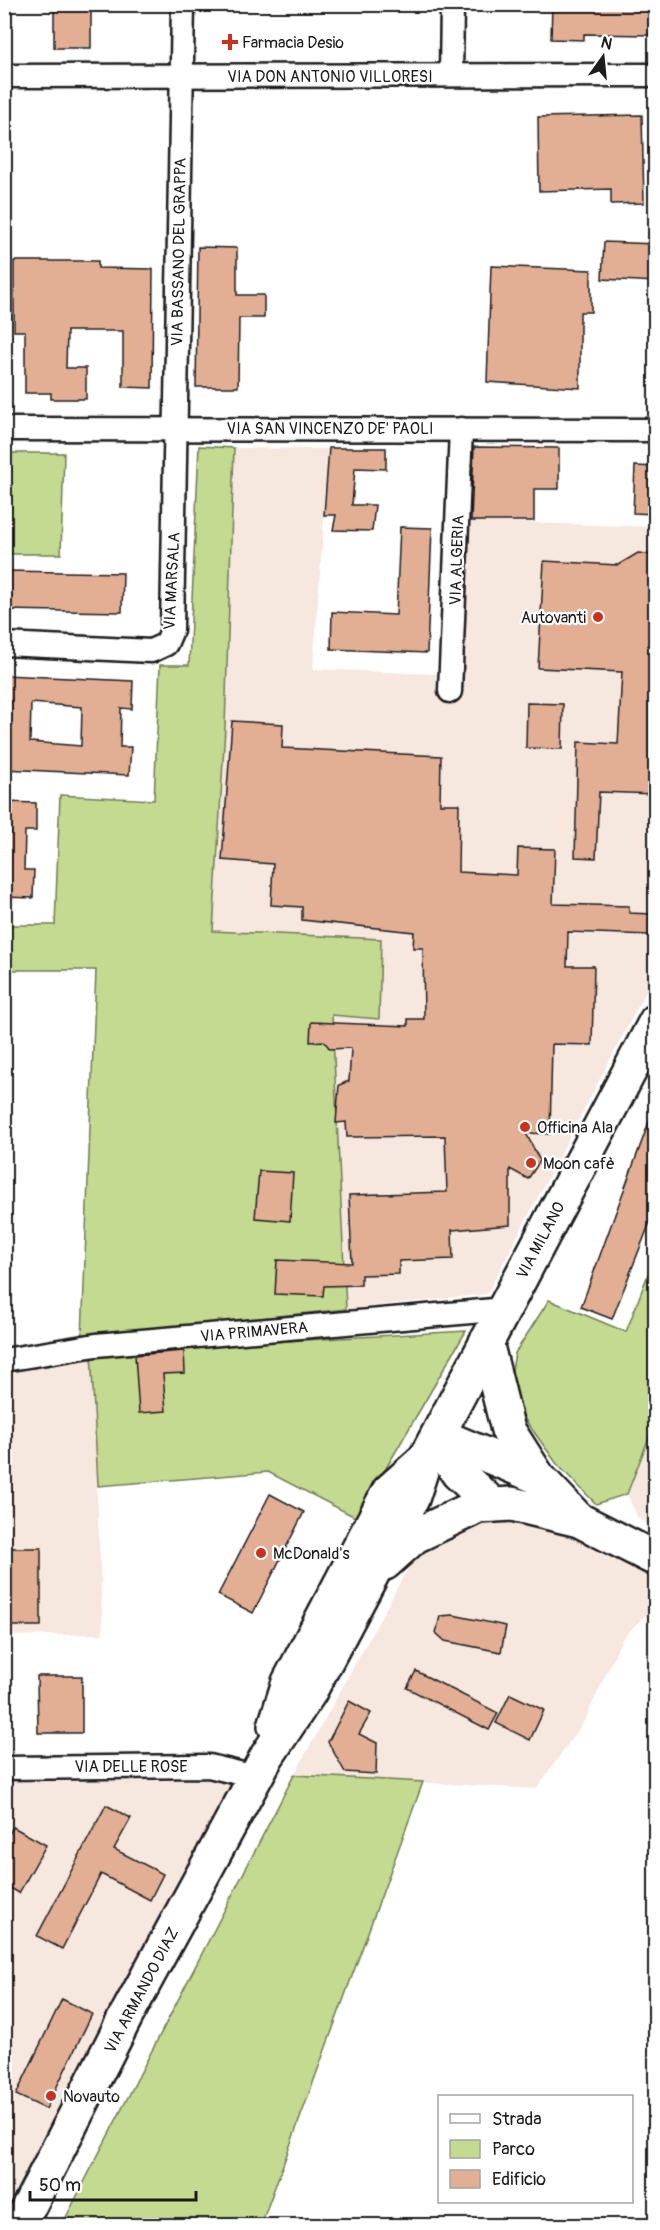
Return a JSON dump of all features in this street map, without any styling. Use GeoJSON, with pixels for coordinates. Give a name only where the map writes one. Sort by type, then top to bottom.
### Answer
{"type":"FeatureCollection","features":[{"type":"Feature","properties":{"kind":"main road","name":"VIA MILANO"},"geometry":{"type":"LineString","coordinates":[[299,1688],[371,1577],[412,1499],[430,1450],[656,1021]]}},
{"type":"Feature","properties":{"kind":"main road"},"geometry":{"type":"LineString","coordinates":[[486,1342],[508,1430],[538,1478],[579,1520]]}},
{"type":"Feature","properties":{"kind":"main road"},"geometry":{"type":"LineString","coordinates":[[430,1450],[455,1442],[538,1478]]}},
{"type":"Feature","properties":{"kind":"main road","name":"VIA MILANO"},"geometry":{"type":"LineString","coordinates":[[299,1688],[389,1491],[430,1450]]}},
{"type":"Feature","properties":{"kind":"main road"},"geometry":{"type":"LineString","coordinates":[[430,1450],[493,1505]]}},
{"type":"Feature","properties":{"kind":"main road"},"geometry":{"type":"LineString","coordinates":[[371,1577],[415,1536],[478,1506],[493,1505],[512,1504],[579,1520],[656,1559]]}},
{"type":"Feature","properties":{"kind":"main road","name":"VIA ARMANDO DIAZ"},"geometry":{"type":"LineString","coordinates":[[19,2226],[126,2018],[261,1767],[299,1688]]}},
{"type":"Feature","properties":{"kind":"street","name":"VIA BASSANO DEL GRAPPA"},"geometry":{"type":"LineString","coordinates":[[176,427],[183,4]]}},
{"type":"Feature","properties":{"kind":"street"},"geometry":{"type":"LineString","coordinates":[[451,75],[452,4]]}},
{"type":"Feature","properties":{"kind":"street","name":"VIA DON ANTONIO VILLORESI"},"geometry":{"type":"LineString","coordinates":[[4,76],[656,75]]}},
{"type":"Feature","properties":{"kind":"street","name":"VIA SAN VINCENZO DE' PAOLI"},"geometry":{"type":"LineString","coordinates":[[4,429],[176,427],[656,430]]}},
{"type":"Feature","properties":{"kind":"street","name":"VIA MARSALA"},"geometry":{"type":"LineString","coordinates":[[4,644],[151,651],[166,644],[172,630],[176,427]]}},
{"type":"Feature","properties":{"kind":"street","name":"VIA ALGERIA"},"geometry":{"type":"LineString","coordinates":[[450,692],[461,429]]}},
{"type":"Feature","properties":{"kind":"street","name":"VIA PRIMAVERA"},"geometry":{"type":"LineString","coordinates":[[4,1360],[96,1345],[504,1309]]}},
{"type":"Feature","properties":{"kind":"street","name":"VIA DELLE ROSE"},"geometry":{"type":"LineString","coordinates":[[4,1768],[261,1767]]}},
{"type":"Feature","properties":{"kind":"shaded area"},"geometry":{"type":"Polygon","coordinates":[[[234,448],[329,449],[313,669],[457,675],[468,521],[655,527],[655,974],[487,1294],[346,1309],[332,1014],[213,931],[222,804],[234,448]]]}},
{"type":"Feature","properties":{"kind":"shaded area"},"geometry":{"type":"Polygon","coordinates":[[[91,1352],[103,1634],[5,1636],[5,1367],[91,1352]]]}},
{"type":"Feature","properties":{"kind":"shaded area"},"geometry":{"type":"Polygon","coordinates":[[[655,1422],[656,1527],[638,1518],[627,1494],[655,1422]]]}},
{"type":"Feature","properties":{"kind":"shaded area"},"geometry":{"type":"Polygon","coordinates":[[[506,1521],[574,1537],[655,1578],[655,1615],[644,1616],[622,1639],[585,1720],[536,1789],[294,1775],[418,1550],[473,1523],[506,1521]]]}},
{"type":"Feature","properties":{"kind":"shaded area"},"geometry":{"type":"Polygon","coordinates":[[[235,1780],[144,1945],[5,2210],[5,1782],[235,1780]]]}},
{"type":"Feature","properties":{"kind":"green space"},"geometry":{"type":"Polygon","coordinates":[[[199,446],[234,448],[225,727],[213,931],[381,939],[379,1019],[332,1015],[346,1309],[82,1337],[96,970],[5,970],[5,925],[55,925],[60,795],[154,800],[160,665],[189,665],[199,446]]]}},
{"type":"Feature","properties":{"kind":"green space"},"geometry":{"type":"Polygon","coordinates":[[[5,453],[64,453],[61,554],[5,554],[5,453]]]}},
{"type":"Feature","properties":{"kind":"green space"},"geometry":{"type":"Polygon","coordinates":[[[655,1256],[655,1422],[627,1494],[596,1504],[557,1464],[526,1421],[509,1387],[515,1353],[549,1300],[626,1332],[655,1256]]]}},
{"type":"Feature","properties":{"kind":"green space"},"geometry":{"type":"Polygon","coordinates":[[[466,1331],[357,1518],[268,1472],[98,1486],[91,1352],[466,1331]]]}},
{"type":"Feature","properties":{"kind":"green space"},"geometry":{"type":"Polygon","coordinates":[[[294,1775],[423,1782],[261,2225],[62,2225],[294,1775]]]}},
{"type":"Feature","properties":{"kind":"building"},"geometry":{"type":"Polygon","coordinates":[[[54,4],[91,4],[91,48],[54,48],[54,4]]]}},
{"type":"Feature","properties":{"kind":"building"},"geometry":{"type":"Polygon","coordinates":[[[552,4],[653,4],[653,35],[584,34],[584,40],[551,39],[552,4]]]}},
{"type":"Feature","properties":{"kind":"building"},"geometry":{"type":"Polygon","coordinates":[[[642,115],[644,203],[611,204],[611,189],[539,191],[538,117],[642,115]]]}},
{"type":"Feature","properties":{"kind":"building"},"geometry":{"type":"Polygon","coordinates":[[[604,242],[656,244],[656,282],[602,279],[604,242]]]}},
{"type":"Feature","properties":{"kind":"building"},"geometry":{"type":"Polygon","coordinates":[[[198,247],[237,248],[237,295],[264,295],[264,318],[239,318],[238,387],[196,387],[198,247]]]}},
{"type":"Feature","properties":{"kind":"building"},"geometry":{"type":"Polygon","coordinates":[[[14,261],[98,261],[98,268],[153,269],[152,388],[123,387],[123,331],[67,331],[66,368],[86,368],[86,399],[51,399],[51,393],[25,393],[25,331],[14,331],[14,261]]]}},
{"type":"Feature","properties":{"kind":"building"},"geometry":{"type":"Polygon","coordinates":[[[491,266],[591,270],[591,312],[580,312],[580,388],[487,382],[491,266]]]}},
{"type":"Feature","properties":{"kind":"building"},"geometry":{"type":"Polygon","coordinates":[[[474,447],[559,448],[559,489],[534,489],[534,521],[471,521],[474,447]]]}},
{"type":"Feature","properties":{"kind":"building"},"geometry":{"type":"Polygon","coordinates":[[[329,448],[386,448],[386,469],[355,468],[352,505],[375,505],[372,531],[333,530],[336,515],[324,515],[329,448]]]}},
{"type":"Feature","properties":{"kind":"building"},"geometry":{"type":"Polygon","coordinates":[[[635,466],[656,467],[656,514],[633,513],[635,466]]]}},
{"type":"Feature","properties":{"kind":"building"},"geometry":{"type":"Polygon","coordinates":[[[400,527],[432,528],[427,653],[331,649],[332,612],[396,615],[400,527]]]}},
{"type":"Feature","properties":{"kind":"building","name":"Autovanti"},"geometry":{"type":"Polygon","coordinates":[[[638,553],[656,555],[656,794],[599,792],[596,858],[575,857],[578,742],[618,744],[622,672],[538,668],[544,561],[618,565],[638,553]]]}},
{"type":"Feature","properties":{"kind":"building"},"geometry":{"type":"Polygon","coordinates":[[[4,571],[123,573],[122,612],[4,610],[4,571]]]}},
{"type":"Feature","properties":{"kind":"building"},"geometry":{"type":"Polygon","coordinates":[[[4,675],[133,681],[132,709],[121,708],[120,747],[131,747],[129,775],[4,769],[4,675]],[[31,703],[30,742],[81,746],[82,707],[31,703]]]}},
{"type":"Feature","properties":{"kind":"building"},"geometry":{"type":"Polygon","coordinates":[[[527,703],[563,704],[562,749],[526,748],[527,703]]]}},
{"type":"Feature","properties":{"kind":"building"},"geometry":{"type":"Polygon","coordinates":[[[232,721],[283,724],[282,748],[441,756],[440,804],[459,804],[458,872],[517,875],[518,848],[555,849],[553,904],[629,906],[629,913],[652,914],[651,935],[568,932],[567,966],[594,966],[592,1045],[552,1044],[550,1134],[526,1133],[540,1161],[528,1179],[510,1169],[510,1225],[452,1230],[453,1259],[399,1261],[399,1274],[361,1275],[361,1285],[324,1286],[323,1296],[275,1294],[277,1260],[352,1263],[349,1195],[447,1192],[445,1136],[347,1137],[346,1122],[336,1123],[339,1085],[349,1081],[351,1048],[330,1049],[324,1041],[310,1042],[311,1022],[408,1026],[408,1019],[424,1019],[423,948],[413,948],[414,932],[302,920],[302,907],[271,905],[273,864],[222,860],[232,721]]]}},
{"type":"Feature","properties":{"kind":"building"},"geometry":{"type":"Polygon","coordinates":[[[4,802],[36,803],[36,831],[25,831],[24,870],[34,870],[33,898],[4,897],[4,802]]]}},
{"type":"Feature","properties":{"kind":"building"},"geometry":{"type":"Polygon","coordinates":[[[653,1111],[656,1111],[656,1207],[612,1319],[581,1307],[653,1111]]]}},
{"type":"Feature","properties":{"kind":"building"},"geometry":{"type":"Polygon","coordinates":[[[259,1171],[293,1173],[290,1221],[255,1218],[259,1171]]]}},
{"type":"Feature","properties":{"kind":"building"},"geometry":{"type":"Polygon","coordinates":[[[184,1351],[185,1373],[163,1374],[166,1411],[139,1413],[135,1355],[184,1351]]]}},
{"type":"Feature","properties":{"kind":"building","name":"McDonald's"},"geometry":{"type":"Polygon","coordinates":[[[270,1494],[304,1512],[253,1613],[218,1595],[270,1494]]]}},
{"type":"Feature","properties":{"kind":"building"},"geometry":{"type":"Polygon","coordinates":[[[4,1548],[41,1548],[41,1626],[4,1626],[4,1548]]]}},
{"type":"Feature","properties":{"kind":"building"},"geometry":{"type":"Polygon","coordinates":[[[453,1615],[506,1626],[501,1652],[445,1641],[436,1633],[440,1616],[453,1615]]]}},
{"type":"Feature","properties":{"kind":"building"},"geometry":{"type":"Polygon","coordinates":[[[416,1671],[498,1713],[489,1730],[407,1688],[416,1671]]]}},
{"type":"Feature","properties":{"kind":"building"},"geometry":{"type":"Polygon","coordinates":[[[37,1676],[82,1676],[82,1733],[38,1733],[37,1676]]]}},
{"type":"Feature","properties":{"kind":"building"},"geometry":{"type":"Polygon","coordinates":[[[510,1694],[544,1710],[530,1740],[496,1723],[510,1694]]]}},
{"type":"Feature","properties":{"kind":"building"},"geometry":{"type":"Polygon","coordinates":[[[349,1701],[371,1713],[359,1734],[377,1743],[376,1774],[345,1772],[328,1742],[349,1701]]]}},
{"type":"Feature","properties":{"kind":"building"},"geometry":{"type":"Polygon","coordinates":[[[106,1805],[131,1818],[114,1849],[163,1874],[150,1900],[101,1874],[62,1949],[37,1936],[106,1805]]]}},
{"type":"Feature","properties":{"kind":"building"},"geometry":{"type":"Polygon","coordinates":[[[13,1827],[46,1845],[19,1893],[4,1884],[4,1843],[13,1827]]]}},
{"type":"Feature","properties":{"kind":"building"},"geometry":{"type":"Polygon","coordinates":[[[62,1999],[92,2014],[46,2109],[16,2095],[62,1999]]]}},
{"type":"Feature","properties":{"kind":"place","name":"Farmacia Desio"},"geometry":{"type":"Point","coordinates":[230,42]}},
{"type":"Feature","properties":{"kind":"place","name":"Autovanti"},"geometry":{"type":"Point","coordinates":[598,617]}},
{"type":"Feature","properties":{"kind":"place","name":"Officina Ala"},"geometry":{"type":"Point","coordinates":[525,1127]}},
{"type":"Feature","properties":{"kind":"place","name":"Moon cafè"},"geometry":{"type":"Point","coordinates":[531,1163]}},
{"type":"Feature","properties":{"kind":"place","name":"McDonald's"},"geometry":{"type":"Point","coordinates":[261,1553]}},
{"type":"Feature","properties":{"kind":"place","name":"Novauto"},"geometry":{"type":"Point","coordinates":[51,2096]}}]}
